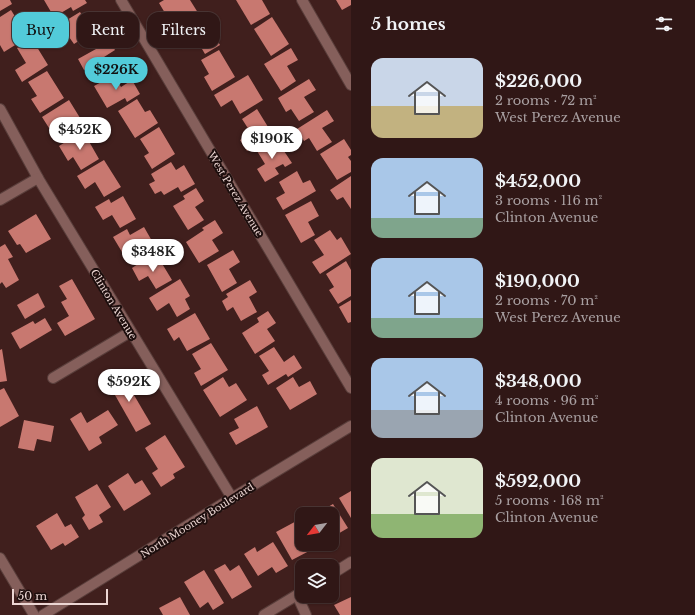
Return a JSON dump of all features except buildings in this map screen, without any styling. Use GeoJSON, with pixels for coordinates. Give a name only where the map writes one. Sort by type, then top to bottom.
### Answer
{"type":"FeatureCollection","features":[{"type":"Feature","properties":{"kind":"street","name":"West Perez Avenue"},"geometry":{"type":"LineString","coordinates":[[121,0],[351,388]]}},
{"type":"Feature","properties":{"kind":"street"},"geometry":{"type":"LineString","coordinates":[[302,0],[351,85]]}},
{"type":"Feature","properties":{"kind":"street","name":"Clinton Avenue"},"geometry":{"type":"LineString","coordinates":[[0,109],[38,178],[232,498]]}},
{"type":"Feature","properties":{"kind":"street"},"geometry":{"type":"LineString","coordinates":[[0,200],[38,178]]}},
{"type":"Feature","properties":{"kind":"street"},"geometry":{"type":"LineString","coordinates":[[53,378],[130,332]]}},
{"type":"Feature","properties":{"kind":"street","name":"North Mooney Boulevard"},"geometry":{"type":"LineString","coordinates":[[43,615],[351,426]]}},
{"type":"Feature","properties":{"kind":"street"},"geometry":{"type":"LineString","coordinates":[[0,558],[34,615]]}},
{"type":"Feature","properties":{"kind":"street"},"geometry":{"type":"LineString","coordinates":[[339,570],[351,562]]}},
{"type":"Feature","properties":{"kind":"street"},"geometry":{"type":"LineString","coordinates":[[264,615],[295,596]]}},
{"type":"Feature","properties":{"kind":"street"},"geometry":{"type":"LineString","coordinates":[[302,603],[306,615]]}}]}
